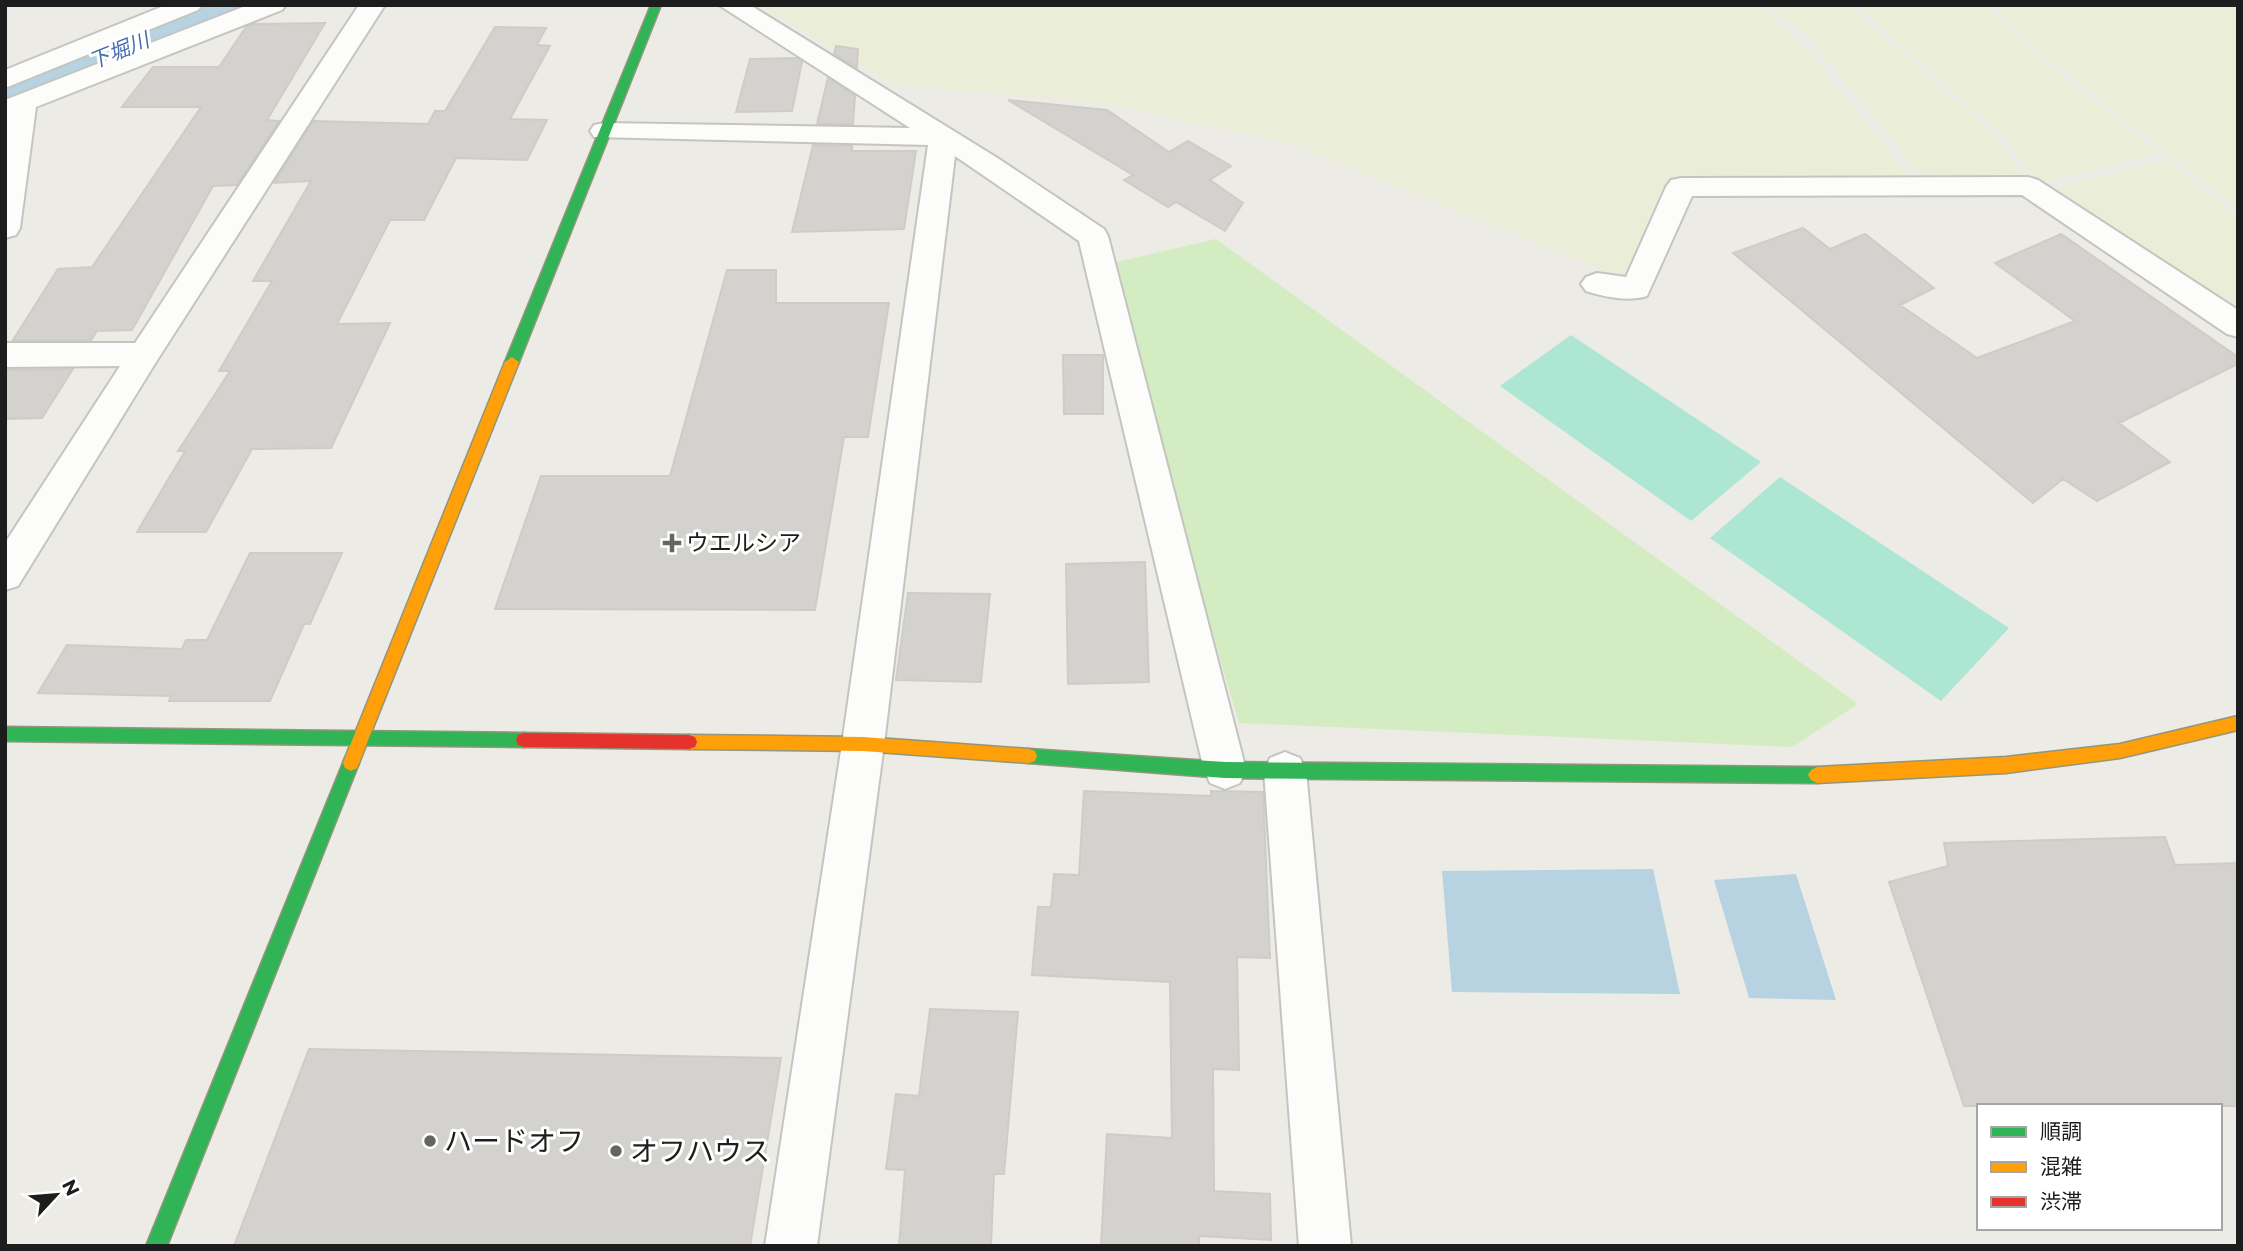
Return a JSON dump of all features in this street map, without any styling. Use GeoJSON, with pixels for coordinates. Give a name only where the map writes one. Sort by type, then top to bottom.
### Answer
{"type":"FeatureCollection","features":[{"type":"Feature","properties":{"kind":"street"},"geometry":{"type":"LineString","coordinates":[[5,80],[189,5]]}},
{"type":"Feature","properties":{"kind":"street"},"geometry":{"type":"LineString","coordinates":[[5,228],[14,107],[273,5]]}},
{"type":"Feature","properties":{"kind":"street"},"geometry":{"type":"LineString","coordinates":[[5,575],[144,354],[372,5]]}},
{"type":"Feature","properties":{"kind":"street"},"geometry":{"type":"LineString","coordinates":[[156,1246],[656,5]]}},
{"type":"Feature","properties":{"kind":"street"},"geometry":{"type":"LineString","coordinates":[[732,5],[943,137],[1093,236],[1224,770]]}},
{"type":"Feature","properties":{"kind":"street"},"geometry":{"type":"LineString","coordinates":[[604,131],[943,137]]}},
{"type":"Feature","properties":{"kind":"street"},"geometry":{"type":"LineString","coordinates":[[791,1246],[863,744],[943,137]]}},
{"type":"Feature","properties":{"kind":"street"},"geometry":{"type":"LineString","coordinates":[[1597,284],[1636,289],[1681,187],[2028,186],[2238,326]]}},
{"type":"Feature","properties":{"kind":"street"},"geometry":{"type":"LineString","coordinates":[[5,355],[144,354]]}},
{"type":"Feature","properties":{"kind":"street"},"geometry":{"type":"LineString","coordinates":[[5,734],[863,744],[1224,770],[1858,775],[2006,765],[2120,751],[2238,723]]}},
{"type":"Feature","properties":{"kind":"street"},"geometry":{"type":"LineString","coordinates":[[1285,771],[1325,1246]]}},
{"type":"Feature","properties":{"kind":"green space"},"geometry":{"type":"Polygon","coordinates":[[[759,5],[1757,5],[1808,51],[1911,178],[1681,187],[1630,281],[1289,143],[1095,102],[895,85],[759,5]]]}},
{"type":"Feature","properties":{"kind":"green space"},"geometry":{"type":"Polygon","coordinates":[[[1766,5],[1848,5],[1998,138],[2022,176],[1920,174],[1808,37],[1766,5]]]}},
{"type":"Feature","properties":{"kind":"green space"},"geometry":{"type":"Polygon","coordinates":[[[1856,5],[1986,5],[2016,39],[2159,153],[2047,181],[2031,174],[2003,136],[1856,5]]]}},
{"type":"Feature","properties":{"kind":"green space"},"geometry":{"type":"Polygon","coordinates":[[[1992,5],[2238,5],[2238,209],[2023,39],[1992,5]]]}},
{"type":"Feature","properties":{"kind":"green space"},"geometry":{"type":"Polygon","coordinates":[[[2166,159],[2238,217],[2238,312],[2055,188],[2166,159]]]}},
{"type":"Feature","properties":{"kind":"green space"},"geometry":{"type":"Polygon","coordinates":[[[1216,239],[1858,704],[1792,747],[1239,723],[1104,265],[1216,239]]]}},
{"type":"Feature","properties":{"kind":"green space"},"geometry":{"type":"Polygon","coordinates":[[[1571,335],[1761,462],[1691,521],[1500,386],[1571,335]]]}},
{"type":"Feature","properties":{"kind":"green space"},"geometry":{"type":"Polygon","coordinates":[[[1780,477],[2009,628],[1941,701],[1710,538],[1780,477]]]}},
{"type":"Feature","properties":{"kind":"water"},"geometry":{"type":"Polygon","coordinates":[[[1653,869],[1680,994],[1452,992],[1442,871],[1653,869]]]}},
{"type":"Feature","properties":{"kind":"water"},"geometry":{"type":"Polygon","coordinates":[[[1796,874],[1836,1000],[1749,998],[1714,880],[1796,874]]]}},
{"type":"Feature","properties":{"kind":"building"},"geometry":{"type":"Polygon","coordinates":[[[325,23],[267,120],[279,121],[237,185],[213,186],[132,330],[97,331],[91,340],[13,340],[58,269],[92,267],[201,107],[122,107],[153,67],[219,67],[246,27],[253,24],[325,23]]]}},
{"type":"Feature","properties":{"kind":"building"},"geometry":{"type":"Polygon","coordinates":[[[495,27],[546,28],[537,45],[550,46],[510,119],[547,120],[527,160],[456,158],[424,220],[390,220],[337,324],[390,323],[331,448],[252,449],[206,532],[137,532],[185,451],[178,451],[230,371],[219,371],[272,281],[253,281],[311,181],[274,183],[313,121],[428,124],[435,111],[445,111],[495,27]]]}},
{"type":"Feature","properties":{"kind":"building"},"geometry":{"type":"Polygon","coordinates":[[[836,46],[858,49],[857,68],[834,54],[836,46]]]}},
{"type":"Feature","properties":{"kind":"building"},"geometry":{"type":"Polygon","coordinates":[[[797,58],[802,62],[792,111],[736,112],[750,59],[797,58]]]}},
{"type":"Feature","properties":{"kind":"building"},"geometry":{"type":"Polygon","coordinates":[[[828,78],[855,96],[853,124],[817,124],[828,78]]]}},
{"type":"Feature","properties":{"kind":"building"},"geometry":{"type":"Polygon","coordinates":[[[1008,100],[1107,110],[1169,152],[1188,141],[1231,166],[1210,180],[1243,203],[1225,231],[1176,202],[1168,207],[1124,180],[1133,175],[1008,100]]]}},
{"type":"Feature","properties":{"kind":"building"},"geometry":{"type":"Polygon","coordinates":[[[813,145],[852,146],[852,151],[916,151],[904,229],[792,232],[813,145]]]}},
{"type":"Feature","properties":{"kind":"building"},"geometry":{"type":"Polygon","coordinates":[[[1803,228],[1830,249],[1865,234],[1934,288],[1900,305],[1977,358],[2075,321],[1995,263],[2061,234],[2238,357],[2238,364],[2119,423],[2170,462],[2097,501],[2063,479],[2033,503],[1733,253],[1803,228]]]}},
{"type":"Feature","properties":{"kind":"building"},"geometry":{"type":"Polygon","coordinates":[[[727,270],[776,270],[776,303],[889,303],[868,437],[844,437],[815,610],[495,609],[541,476],[670,476],[727,270]]]}},
{"type":"Feature","properties":{"kind":"building"},"geometry":{"type":"Polygon","coordinates":[[[1063,355],[1103,355],[1103,414],[1064,414],[1063,355]]]}},
{"type":"Feature","properties":{"kind":"building"},"geometry":{"type":"Polygon","coordinates":[[[73,369],[42,418],[5,419],[5,370],[73,369]]]}},
{"type":"Feature","properties":{"kind":"building"},"geometry":{"type":"Polygon","coordinates":[[[250,553],[342,553],[310,624],[304,624],[270,701],[169,701],[171,696],[38,693],[67,645],[182,649],[186,640],[207,640],[250,553]]]}},
{"type":"Feature","properties":{"kind":"building"},"geometry":{"type":"Polygon","coordinates":[[[1145,562],[1149,682],[1068,684],[1066,564],[1145,562]]]}},
{"type":"Feature","properties":{"kind":"building"},"geometry":{"type":"Polygon","coordinates":[[[908,593],[990,594],[981,682],[896,680],[908,593]]]}},
{"type":"Feature","properties":{"kind":"building"},"geometry":{"type":"Polygon","coordinates":[[[1084,791],[1211,796],[1211,791],[1263,792],[1270,958],[1237,957],[1239,1070],[1213,1069],[1214,1191],[1270,1194],[1271,1240],[1199,1236],[1199,1246],[1101,1246],[1107,1134],[1172,1138],[1170,982],[1032,975],[1038,907],[1051,907],[1054,874],[1079,875],[1084,791]]]}},
{"type":"Feature","properties":{"kind":"building"},"geometry":{"type":"Polygon","coordinates":[[[2165,837],[2175,865],[2238,863],[2238,1106],[1964,1106],[1889,882],[1948,866],[1944,843],[2165,837]]]}},
{"type":"Feature","properties":{"kind":"building"},"geometry":{"type":"Polygon","coordinates":[[[930,1009],[1018,1012],[1004,1174],[994,1174],[991,1246],[899,1246],[905,1170],[886,1169],[896,1094],[919,1096],[930,1009]]]}},
{"type":"Feature","properties":{"kind":"building"},"geometry":{"type":"Polygon","coordinates":[[[309,1049],[781,1058],[750,1246],[234,1246],[309,1049]]]}},
{"type":"Feature","properties":{"kind":"waterway","name":"下堀川"},"geometry":{"type":"LineString","coordinates":[[5,97],[232,5]]}},
{"type":"Feature","properties":{"kind":"traffic: fast"},"geometry":{"type":"LineString","coordinates":[[512,362],[656,5]]}},
{"type":"Feature","properties":{"kind":"traffic: fast"},"geometry":{"type":"LineString","coordinates":[[5,734],[524,740]]}},
{"type":"Feature","properties":{"kind":"traffic: fast"},"geometry":{"type":"LineString","coordinates":[[1029,756],[1225,770],[1817,775]]}},
{"type":"Feature","properties":{"kind":"traffic: fast"},"geometry":{"type":"LineString","coordinates":[[156,1246],[351,763]]}},
{"type":"Feature","properties":{"kind":"traffic: slow"},"geometry":{"type":"LineString","coordinates":[[351,763],[512,362]]}},
{"type":"Feature","properties":{"kind":"traffic: slow"},"geometry":{"type":"LineString","coordinates":[[1817,775],[2006,765],[2120,751],[2238,723]]}},
{"type":"Feature","properties":{"kind":"traffic: slow"},"geometry":{"type":"LineString","coordinates":[[689,742],[863,744],[1029,756]]}},
{"type":"Feature","properties":{"kind":"traffic: jam"},"geometry":{"type":"LineString","coordinates":[[524,740],[689,742]]}},
{"type":"Feature","properties":{"kind":"place","name":"ウエルシア"},"geometry":{"type":"Point","coordinates":[672,543]}},
{"type":"Feature","properties":{"kind":"place","name":"ハードオフ"},"geometry":{"type":"Point","coordinates":[430,1141]}},
{"type":"Feature","properties":{"kind":"place","name":"オフハウス"},"geometry":{"type":"Point","coordinates":[616,1151]}}]}
